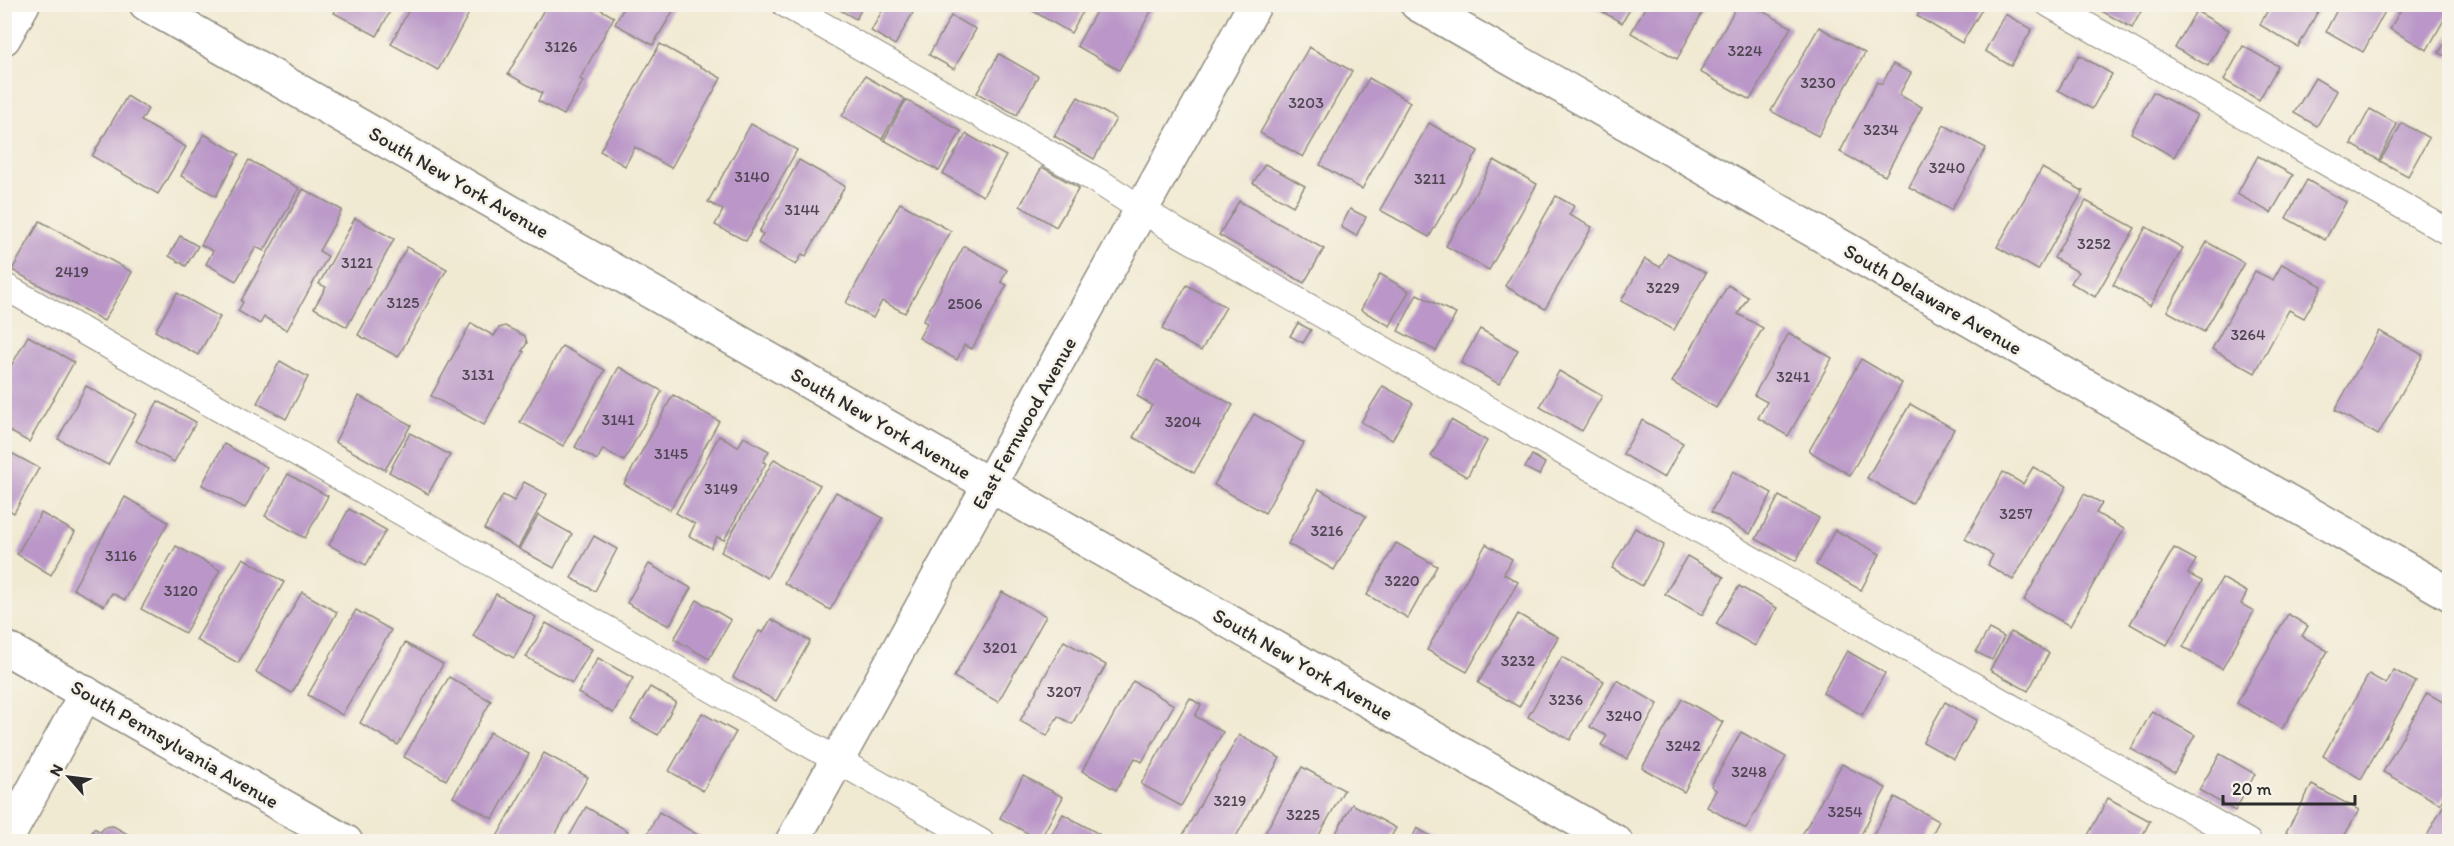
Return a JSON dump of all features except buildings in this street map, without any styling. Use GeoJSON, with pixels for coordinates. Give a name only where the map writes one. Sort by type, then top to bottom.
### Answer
{"type":"FeatureCollection","features":[{"type":"Feature","properties":{"kind":"street"},"geometry":{"type":"LineString","coordinates":[[4,38],[23,4]]}},
{"type":"Feature","properties":{"kind":"street","name":"South New York Avenue"},"geometry":{"type":"LineString","coordinates":[[146,4],[1616,842]]}},
{"type":"Feature","properties":{"kind":"street","name":"East Fernwood Avenue"},"geometry":{"type":"LineString","coordinates":[[792,842],[1255,4]]}},
{"type":"Feature","properties":{"kind":"street","name":"South Delaware Avenue"},"geometry":{"type":"LineString","coordinates":[[1417,4],[2450,594]]}},
{"type":"Feature","properties":{"kind":"street","name":"South Pennsylvania Avenue"},"geometry":{"type":"LineString","coordinates":[[4,647],[346,842]]}},
{"type":"Feature","properties":{"kind":"street"},"geometry":{"type":"LineString","coordinates":[[5,842],[86,693]]}},
{"type":"Feature","properties":{"kind":"lane"},"geometry":{"type":"LineString","coordinates":[[785,4],[1101,183],[1177,232],[2248,842]]}},
{"type":"Feature","properties":{"kind":"lane"},"geometry":{"type":"LineString","coordinates":[[2049,4],[2450,233]]}},
{"type":"Feature","properties":{"kind":"lane"},"geometry":{"type":"LineString","coordinates":[[4,286],[981,842]]}}]}
